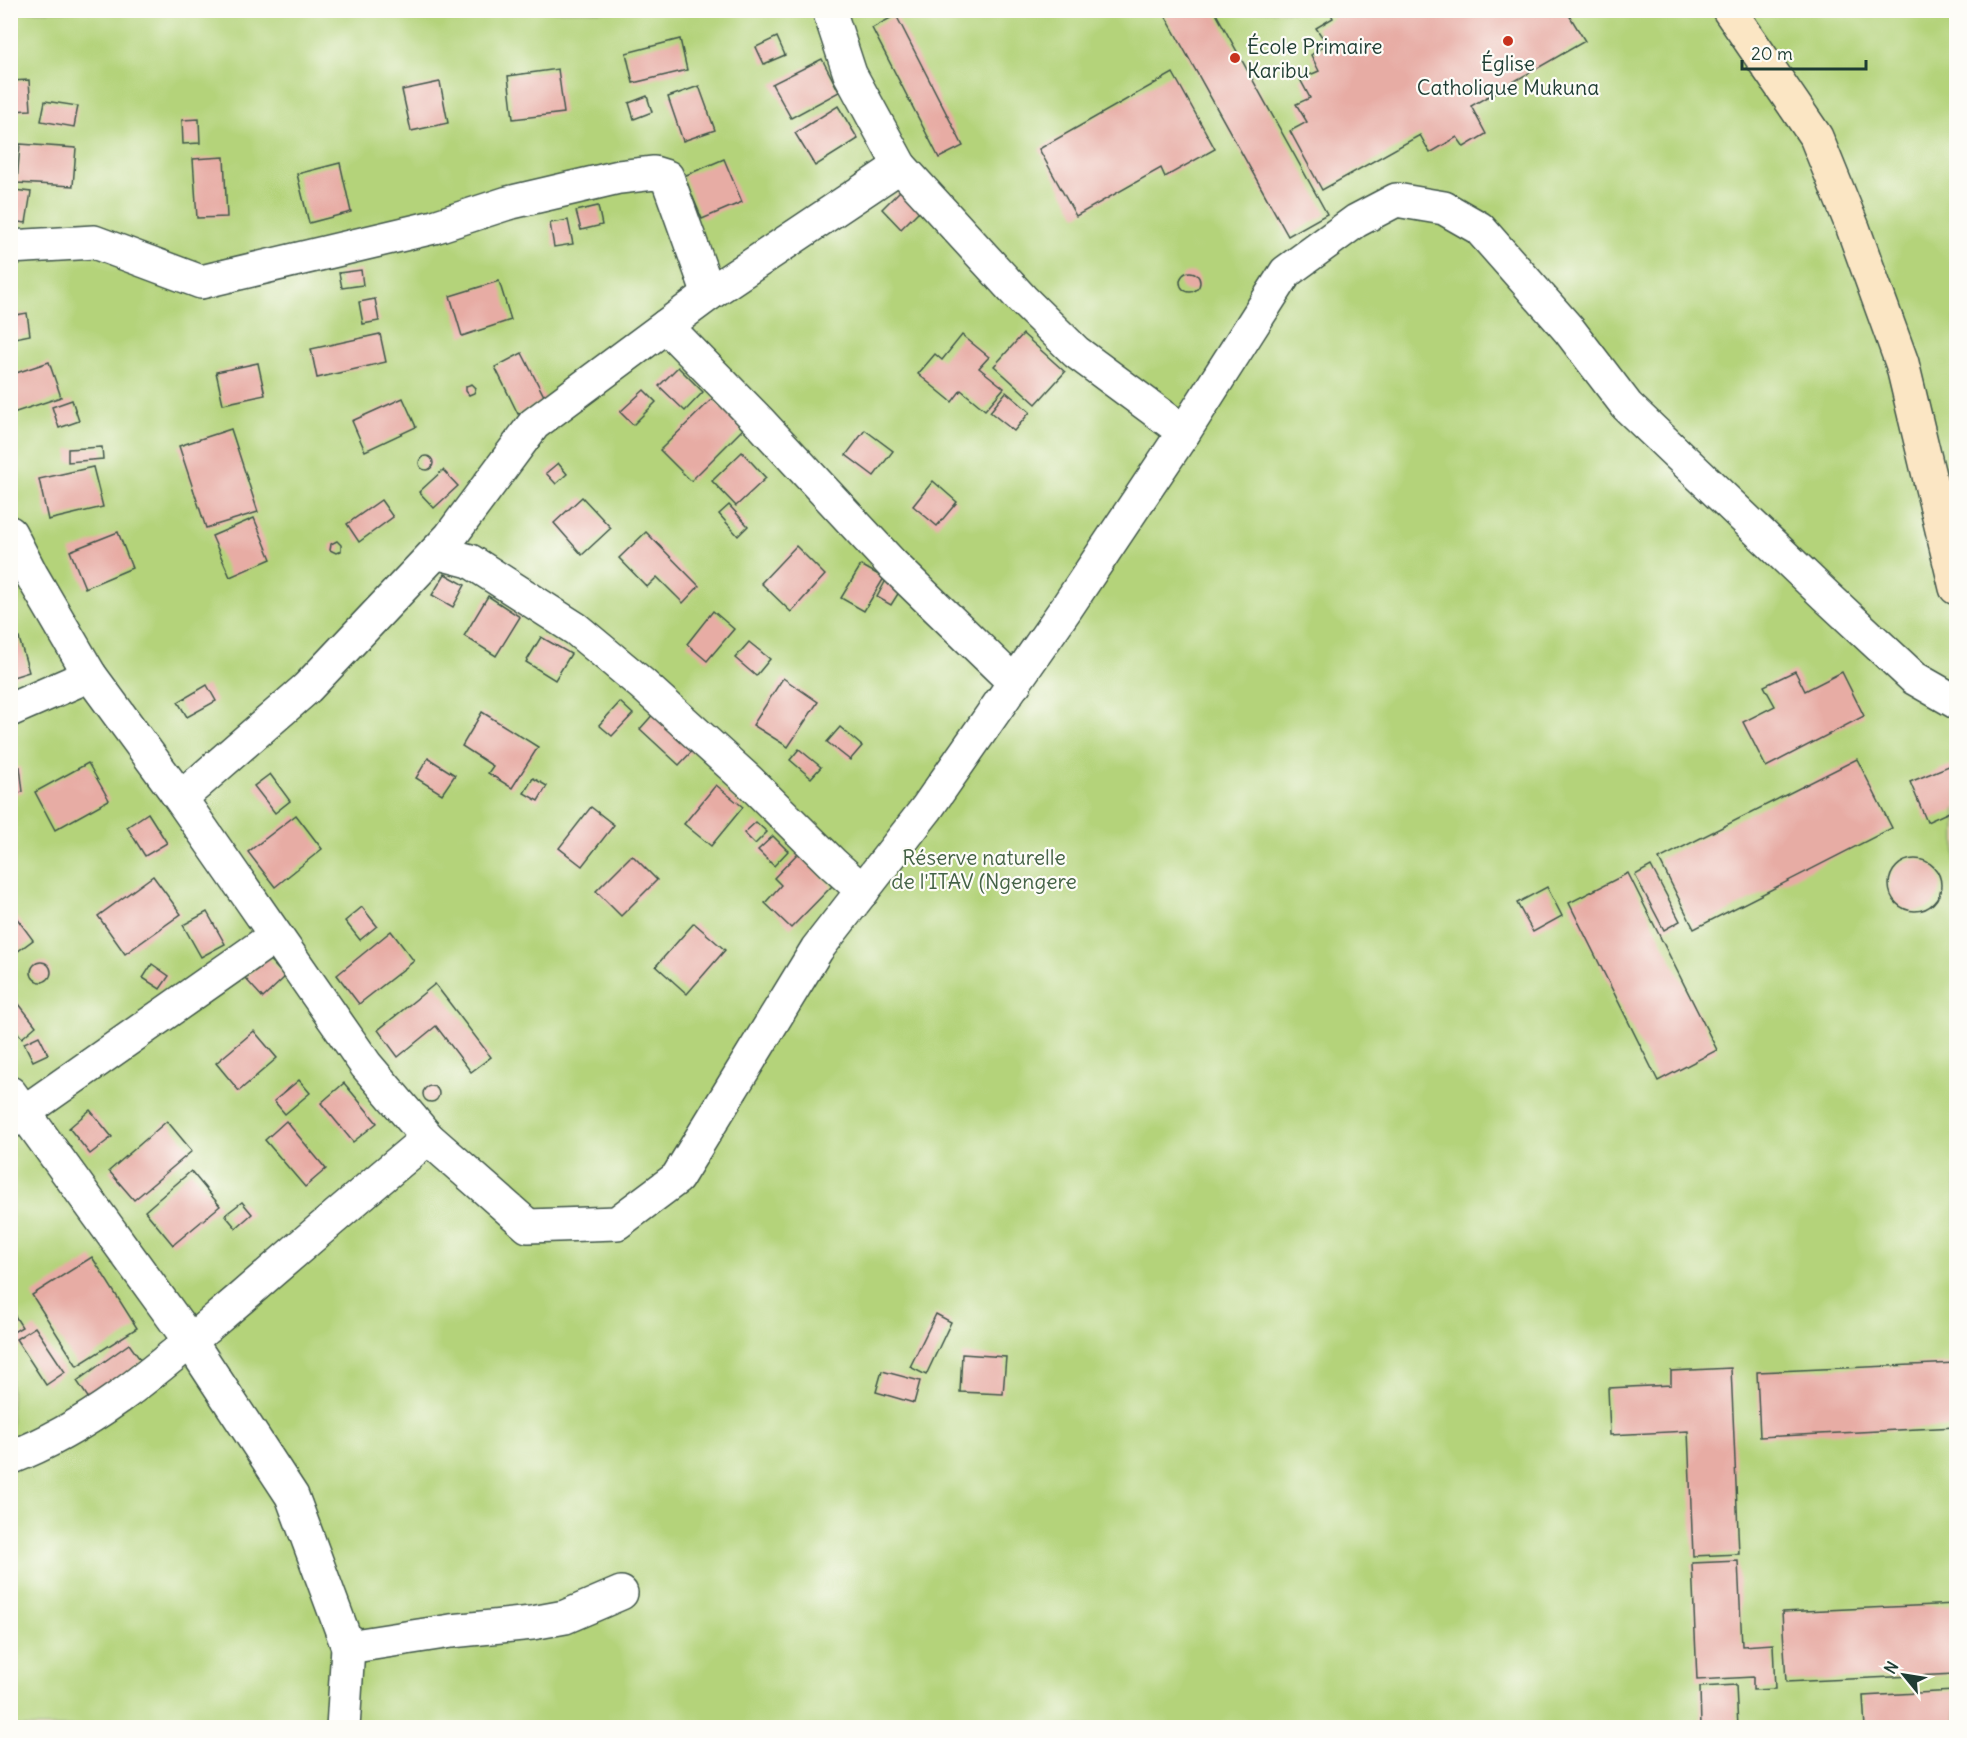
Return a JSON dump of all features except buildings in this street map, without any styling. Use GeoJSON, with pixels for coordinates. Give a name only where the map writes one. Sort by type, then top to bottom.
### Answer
{"type":"FeatureCollection","features":[{"type":"Feature","properties":{"kind":"street"},"geometry":{"type":"LineString","coordinates":[[829,10],[850,74],[900,166],[1022,299],[1076,352],[1185,432]]}},
{"type":"Feature","properties":{"kind":"street"},"geometry":{"type":"LineString","coordinates":[[1729,10],[1816,137],[1853,228],[1902,363],[1956,588]]}},
{"type":"Feature","properties":{"kind":"street"},"geometry":{"type":"LineString","coordinates":[[176,792],[190,790],[307,688],[450,537],[534,424],[709,294],[900,166]]}},
{"type":"Feature","properties":{"kind":"street"},"geometry":{"type":"LineString","coordinates":[[10,247],[94,242],[201,282],[434,227],[508,203],[619,177],[654,173],[667,177],[709,294]]}},
{"type":"Feature","properties":{"kind":"street"},"geometry":{"type":"LineString","coordinates":[[10,533],[30,574],[90,675],[176,792],[366,1065],[428,1138],[528,1226],[617,1223],[677,1179],[817,949],[927,808],[1015,683],[1185,432],[1286,272],[1356,221],[1396,200],[1444,208],[1479,228],[1569,330],[1627,406],[1644,423],[1914,678],[1956,702]]}},
{"type":"Feature","properties":{"kind":"street"},"geometry":{"type":"LineString","coordinates":[[666,326],[758,420],[892,564],[1015,683]]}},
{"type":"Feature","properties":{"kind":"street"},"geometry":{"type":"LineString","coordinates":[[436,552],[470,561],[576,629],[642,684],[749,781],[863,891]]}},
{"type":"Feature","properties":{"kind":"street"},"geometry":{"type":"LineString","coordinates":[[10,710],[90,675]]}},
{"type":"Feature","properties":{"kind":"street"},"geometry":{"type":"LineString","coordinates":[[275,936],[15,1109],[190,1341],[292,1496],[348,1647],[343,1728]]}},
{"type":"Feature","properties":{"kind":"street"},"geometry":{"type":"LineString","coordinates":[[10,1458],[36,1448],[121,1397],[428,1138]]}},
{"type":"Feature","properties":{"kind":"street"},"geometry":{"type":"LineString","coordinates":[[348,1647],[565,1617],[621,1593]]}},
{"type":"Feature","properties":{"kind":"green space","name":"Réserve naturelle de l'ITAV (Ngengere"},"geometry":{"type":"Polygon","coordinates":[[[11,11],[1956,11],[1956,1727],[11,1727],[11,11]]]}},
{"type":"Feature","properties":{"kind":"place","name":"Église Catholique Mukuna"},"geometry":{"type":"Point","coordinates":[1508,41]}},
{"type":"Feature","properties":{"kind":"place","name":"École Primaire Karibu"},"geometry":{"type":"Point","coordinates":[1235,58]}}]}
